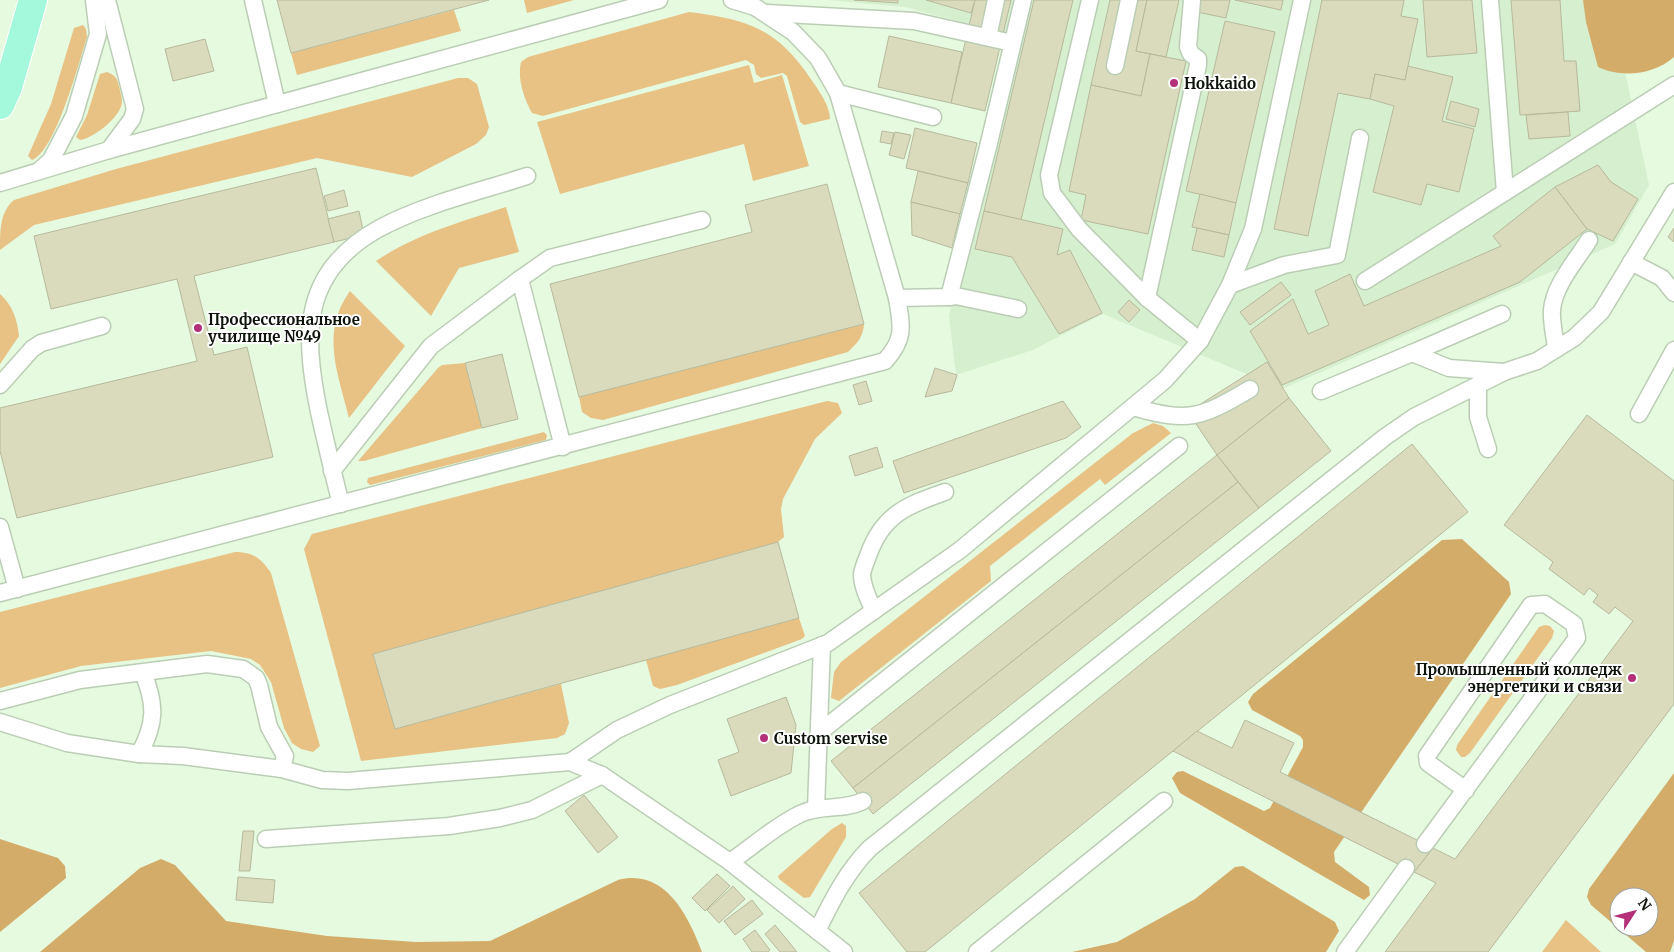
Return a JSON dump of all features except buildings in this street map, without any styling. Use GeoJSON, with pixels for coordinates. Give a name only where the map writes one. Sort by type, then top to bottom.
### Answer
{"type":"FeatureCollection","features":[{"type":"Feature","properties":{"kind":"main road"},"geometry":{"type":"LineString","coordinates":[[0,105],[8,87],[33,0]]}},
{"type":"Feature","properties":{"kind":"lane"},"geometry":{"type":"LineString","coordinates":[[38,172],[51,160],[74,116],[98,34],[94,0]]}},
{"type":"Feature","properties":{"kind":"lane"},"geometry":{"type":"LineString","coordinates":[[107,0],[135,109],[132,119],[110,150]]}},
{"type":"Feature","properties":{"kind":"lane"},"geometry":{"type":"LineString","coordinates":[[253,0],[277,104]]}},
{"type":"Feature","properties":{"kind":"lane"},"geometry":{"type":"LineString","coordinates":[[0,183],[110,150],[658,0]]}},
{"type":"Feature","properties":{"kind":"lane"},"geometry":{"type":"LineString","coordinates":[[0,593],[563,447],[885,361],[897,348],[901,335],[897,298],[838,93],[818,58],[793,32],[766,13],[732,0]]}},
{"type":"Feature","properties":{"kind":"lane"},"geometry":{"type":"LineString","coordinates":[[988,37],[996,0]]}},
{"type":"Feature","properties":{"kind":"lane"},"geometry":{"type":"LineString","coordinates":[[949,297],[988,147],[1023,0]]}},
{"type":"Feature","properties":{"kind":"lane"},"geometry":{"type":"LineString","coordinates":[[1090,0],[1049,175],[1052,193],[1079,229],[1147,298],[1200,341]]}},
{"type":"Feature","properties":{"kind":"lane"},"geometry":{"type":"LineString","coordinates":[[1116,66],[1129,0]]}},
{"type":"Feature","properties":{"kind":"lane"},"geometry":{"type":"LineString","coordinates":[[1147,298],[1198,65],[1198,59],[1191,54],[1188,47],[1192,0]]}},
{"type":"Feature","properties":{"kind":"lane"},"geometry":{"type":"LineString","coordinates":[[570,762],[616,730],[670,705],[822,645],[960,550],[1165,380],[1200,341],[1230,285],[1253,229],[1302,0]]}},
{"type":"Feature","properties":{"kind":"lane"},"geometry":{"type":"LineString","coordinates":[[1490,0],[1505,192]]}},
{"type":"Feature","properties":{"kind":"lane"},"geometry":{"type":"LineString","coordinates":[[766,13],[914,21],[1012,43]]}},
{"type":"Feature","properties":{"kind":"lane"},"geometry":{"type":"LineString","coordinates":[[1364,281],[1674,85]]}},
{"type":"Feature","properties":{"kind":"lane"},"geometry":{"type":"LineString","coordinates":[[838,93],[933,117]]}},
{"type":"Feature","properties":{"kind":"lane"},"geometry":{"type":"LineString","coordinates":[[1230,285],[1284,265],[1337,255],[1360,138]]}},
{"type":"Feature","properties":{"kind":"lane"},"geometry":{"type":"LineString","coordinates":[[341,504],[313,383],[308,347],[311,313],[321,285],[342,255],[380,228],[418,211],[527,176]]}},
{"type":"Feature","properties":{"kind":"lane"},"geometry":{"type":"LineString","coordinates":[[818,931],[843,882],[870,848],[1385,437],[1414,417],[1504,372],[1537,361],[1574,338],[1601,312],[1674,192]]}},
{"type":"Feature","properties":{"kind":"lane"},"geometry":{"type":"LineString","coordinates":[[332,471],[431,346],[550,258],[702,220]]}},
{"type":"Feature","properties":{"kind":"lane"},"geometry":{"type":"LineString","coordinates":[[1556,349],[1552,312],[1553,302],[1557,290],[1590,240]]}},
{"type":"Feature","properties":{"kind":"lane"},"geometry":{"type":"LineString","coordinates":[[1631,262],[1662,278],[1674,294]]}},
{"type":"Feature","properties":{"kind":"lane"},"geometry":{"type":"LineString","coordinates":[[520,279],[563,447]]}},
{"type":"Feature","properties":{"kind":"lane"},"geometry":{"type":"LineString","coordinates":[[897,298],[956,296],[1018,309]]}},
{"type":"Feature","properties":{"kind":"lane"},"geometry":{"type":"LineString","coordinates":[[1321,391],[1502,314]]}},
{"type":"Feature","properties":{"kind":"lane"},"geometry":{"type":"LineString","coordinates":[[0,385],[32,349],[42,343],[102,326]]}},
{"type":"Feature","properties":{"kind":"lane"},"geometry":{"type":"LineString","coordinates":[[1639,414],[1674,350]]}},
{"type":"Feature","properties":{"kind":"lane"},"geometry":{"type":"LineString","coordinates":[[1412,353],[1449,368],[1504,372]]}},
{"type":"Feature","properties":{"kind":"lane"},"geometry":{"type":"LineString","coordinates":[[1478,385],[1478,417],[1488,449]]}},
{"type":"Feature","properties":{"kind":"lane"},"geometry":{"type":"LineString","coordinates":[[1133,407],[1160,414],[1191,417],[1214,409],[1250,389]]}},
{"type":"Feature","properties":{"kind":"lane"},"geometry":{"type":"LineString","coordinates":[[820,732],[1179,446]]}},
{"type":"Feature","properties":{"kind":"lane"},"geometry":{"type":"LineString","coordinates":[[874,611],[866,592],[862,574],[873,542],[884,524],[902,510],[945,492]]}},
{"type":"Feature","properties":{"kind":"lane"},"geometry":{"type":"LineString","coordinates":[[0,527],[17,588]]}},
{"type":"Feature","properties":{"kind":"lane"},"geometry":{"type":"LineString","coordinates":[[1424,844],[1466,790],[1577,638],[1574,624],[1545,604],[1531,606],[1427,756],[1428,763],[1466,790]]}},
{"type":"Feature","properties":{"kind":"lane"},"geometry":{"type":"LineString","coordinates":[[816,809],[822,645]]}},
{"type":"Feature","properties":{"kind":"lane"},"geometry":{"type":"LineString","coordinates":[[0,702],[80,680],[207,664],[243,670],[250,674],[259,685],[269,727],[285,756],[282,769]]}},
{"type":"Feature","properties":{"kind":"lane"},"geometry":{"type":"LineString","coordinates":[[139,754],[149,732],[153,714],[152,700],[143,673]]}},
{"type":"Feature","properties":{"kind":"lane"},"geometry":{"type":"LineString","coordinates":[[0,722],[67,743],[139,754],[183,756],[282,769],[322,780],[348,781],[570,762],[602,775],[730,862],[844,952]]}},
{"type":"Feature","properties":{"kind":"lane"},"geometry":{"type":"LineString","coordinates":[[266,839],[449,826],[500,818],[532,810],[602,775]]}},
{"type":"Feature","properties":{"kind":"lane"},"geometry":{"type":"LineString","coordinates":[[730,862],[800,814],[816,809],[842,808],[863,801]]}},
{"type":"Feature","properties":{"kind":"lane"},"geometry":{"type":"LineString","coordinates":[[977,952],[1164,801]]}},
{"type":"Feature","properties":{"kind":"lane"},"geometry":{"type":"LineString","coordinates":[[1345,952],[1406,868]]}},
{"type":"Feature","properties":{"kind":"shaded area"},"geometry":{"type":"Polygon","coordinates":[[[524,0],[574,0],[527,13],[524,0]]]}},
{"type":"Feature","properties":{"kind":"shaded area"},"geometry":{"type":"Polygon","coordinates":[[[827,0],[1610,0],[1649,185],[1615,244],[1282,389],[1103,314],[1033,350],[956,375],[949,316],[1014,36],[905,7],[827,0]]]}},
{"type":"Feature","properties":{"kind":"shaded area"},"geometry":{"type":"Polygon","coordinates":[[[1583,0],[1674,0],[1674,57],[1657,68],[1637,73],[1617,73],[1598,67],[1586,22],[1583,0]]]}},
{"type":"Feature","properties":{"kind":"shaded area"},"geometry":{"type":"Polygon","coordinates":[[[454,10],[461,31],[297,75],[291,53],[454,10]]]}},
{"type":"Feature","properties":{"kind":"shaded area"},"geometry":{"type":"Polygon","coordinates":[[[689,12],[711,15],[747,24],[776,40],[802,66],[815,85],[827,105],[830,119],[804,125],[800,122],[787,76],[783,73],[761,78],[756,74],[754,65],[746,60],[543,116],[532,113],[524,95],[520,75],[521,62],[528,57],[689,12]]]}},
{"type":"Feature","properties":{"kind":"shaded area"},"geometry":{"type":"Polygon","coordinates":[[[83,25],[86,29],[87,37],[66,104],[50,140],[41,153],[32,160],[28,156],[51,104],[74,28],[83,25]]]}},
{"type":"Feature","properties":{"kind":"shaded area"},"geometry":{"type":"Polygon","coordinates":[[[749,65],[754,83],[782,75],[809,166],[753,181],[744,144],[560,194],[537,122],[749,65]]]}},
{"type":"Feature","properties":{"kind":"shaded area"},"geometry":{"type":"Polygon","coordinates":[[[107,72],[114,76],[119,86],[122,100],[120,108],[106,126],[80,140],[76,137],[87,115],[100,74],[107,72]]]}},
{"type":"Feature","properties":{"kind":"shaded area"},"geometry":{"type":"Polygon","coordinates":[[[458,78],[468,78],[477,84],[489,127],[486,135],[476,144],[412,177],[317,158],[34,225],[0,250],[3,216],[14,200],[116,169],[458,78]]]}},
{"type":"Feature","properties":{"kind":"shaded area"},"geometry":{"type":"Polygon","coordinates":[[[506,207],[519,252],[459,268],[431,316],[376,261],[423,236],[506,207]]]}},
{"type":"Feature","properties":{"kind":"shaded area"},"geometry":{"type":"Polygon","coordinates":[[[350,291],[405,346],[349,418],[334,353],[334,337],[341,306],[350,291]]]}},
{"type":"Feature","properties":{"kind":"shaded area"},"geometry":{"type":"Polygon","coordinates":[[[0,294],[14,313],[19,336],[0,364],[0,294]]]}},
{"type":"Feature","properties":{"kind":"shaded area"},"geometry":{"type":"Polygon","coordinates":[[[864,324],[861,337],[848,352],[603,420],[591,418],[582,412],[579,397],[864,324]]]}},
{"type":"Feature","properties":{"kind":"shaded area"},"geometry":{"type":"Polygon","coordinates":[[[465,363],[482,428],[364,461],[358,461],[438,368],[442,365],[465,363]]]}},
{"type":"Feature","properties":{"kind":"shaded area"},"geometry":{"type":"Polygon","coordinates":[[[827,401],[838,403],[842,413],[815,439],[783,499],[781,509],[784,537],[778,542],[373,654],[395,729],[561,684],[569,723],[565,734],[557,738],[361,761],[304,549],[312,534],[827,401]]]}},
{"type":"Feature","properties":{"kind":"shaded area"},"geometry":{"type":"Polygon","coordinates":[[[1153,423],[1163,426],[1171,433],[1105,485],[1100,479],[990,566],[991,581],[839,701],[831,698],[834,672],[841,662],[1133,433],[1153,423]]]}},
{"type":"Feature","properties":{"kind":"shaded area"},"geometry":{"type":"Polygon","coordinates":[[[544,432],[547,435],[546,440],[370,485],[367,482],[368,478],[544,432]]]}},
{"type":"Feature","properties":{"kind":"shaded area"},"geometry":{"type":"Polygon","coordinates":[[[1462,539],[1509,582],[1511,594],[1334,852],[1335,862],[1369,887],[1370,895],[1364,900],[1180,793],[1172,778],[1177,772],[1183,771],[1264,811],[1270,808],[1303,747],[1303,740],[1300,736],[1252,710],[1248,702],[1253,694],[1442,540],[1462,539]]]}},
{"type":"Feature","properties":{"kind":"shaded area"},"geometry":{"type":"Polygon","coordinates":[[[235,552],[247,553],[256,557],[264,563],[271,573],[320,746],[313,752],[301,749],[292,743],[284,728],[271,682],[260,665],[251,659],[211,651],[81,666],[0,688],[0,612],[235,552]]]}},
{"type":"Feature","properties":{"kind":"shaded area"},"geometry":{"type":"Polygon","coordinates":[[[799,618],[805,636],[802,639],[677,685],[660,689],[653,686],[646,660],[799,618]]]}},
{"type":"Feature","properties":{"kind":"shaded area"},"geometry":{"type":"Polygon","coordinates":[[[1550,626],[1554,631],[1552,638],[1470,753],[1465,757],[1461,757],[1456,750],[1457,745],[1539,627],[1550,626]]]}},
{"type":"Feature","properties":{"kind":"shaded area"},"geometry":{"type":"Polygon","coordinates":[[[1674,773],[1674,941],[1670,952],[1646,952],[1628,937],[1659,937],[1659,887],[1609,887],[1609,920],[1591,905],[1587,897],[1589,889],[1674,773]]]}},
{"type":"Feature","properties":{"kind":"shaded area"},"geometry":{"type":"Polygon","coordinates":[[[842,823],[846,826],[846,837],[810,897],[804,898],[779,879],[778,876],[832,829],[842,823]]]}},
{"type":"Feature","properties":{"kind":"shaded area"},"geometry":{"type":"Polygon","coordinates":[[[0,839],[58,858],[65,866],[66,878],[0,932],[0,839]]]}},
{"type":"Feature","properties":{"kind":"shaded area"},"geometry":{"type":"Polygon","coordinates":[[[161,859],[175,865],[226,921],[327,936],[416,942],[490,941],[618,880],[635,878],[649,881],[662,888],[672,898],[690,923],[702,952],[40,952],[140,868],[161,859]]]}},
{"type":"Feature","properties":{"kind":"shaded area"},"geometry":{"type":"Polygon","coordinates":[[[1243,866],[1335,922],[1339,931],[1326,952],[1072,952],[1117,942],[1195,899],[1235,867],[1243,866]]]}},
{"type":"Feature","properties":{"kind":"shaded area"},"geometry":{"type":"Polygon","coordinates":[[[1566,920],[1601,952],[1542,952],[1566,920]]]}},
{"type":"Feature","properties":{"kind":"place","name":"Hokkaido"},"geometry":{"type":"Point","coordinates":[1174,83]}},
{"type":"Feature","properties":{"kind":"place","name":"Профессиональное училище №49"},"geometry":{"type":"Point","coordinates":[198,328]}},
{"type":"Feature","properties":{"kind":"place","name":"Промышленный колледж энергетики и связи"},"geometry":{"type":"Point","coordinates":[1632,678]}},
{"type":"Feature","properties":{"kind":"place","name":"Custom servise"},"geometry":{"type":"Point","coordinates":[764,738]}}]}
